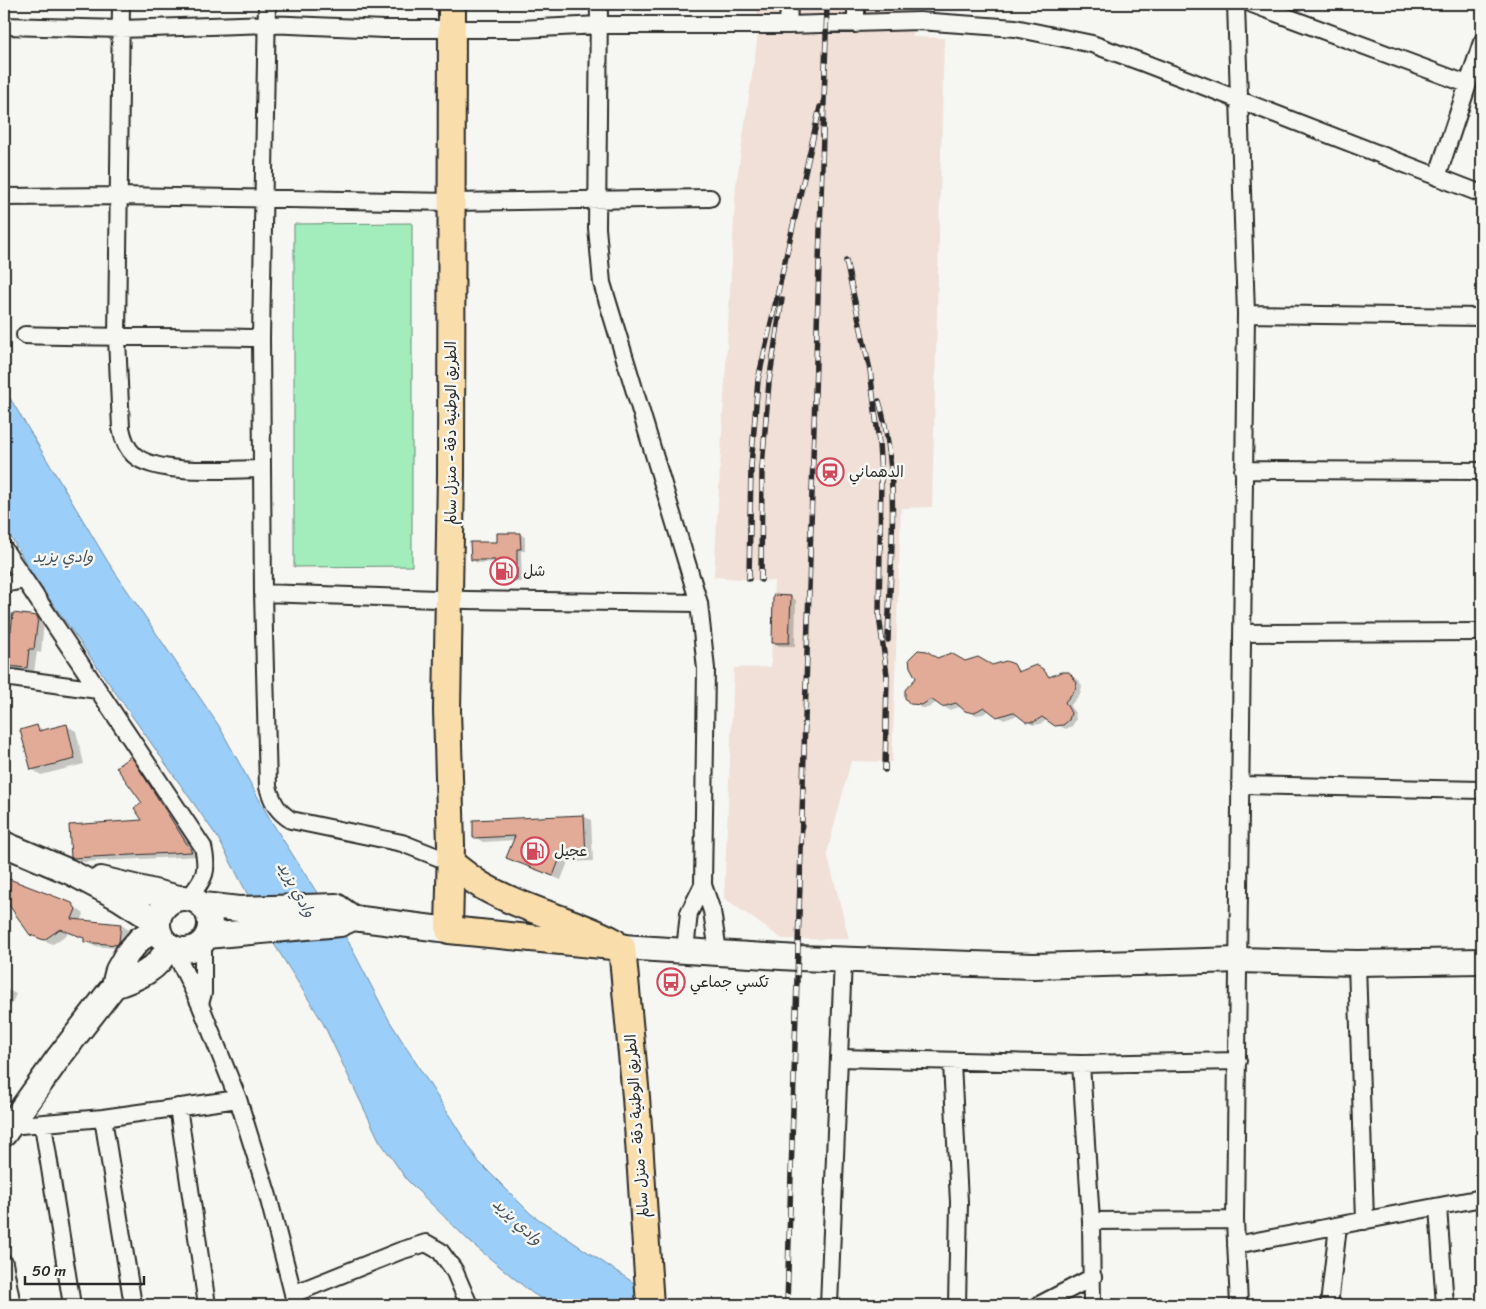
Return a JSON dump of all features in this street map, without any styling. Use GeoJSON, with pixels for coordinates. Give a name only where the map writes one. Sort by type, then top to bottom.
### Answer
{"type":"FeatureCollection","features":[{"type":"Feature","properties":{"kind":"main road","name":"الطريق الوطنية دقة - منزل سالم"},"geometry":{"type":"LineString","coordinates":[[449,930],[450,862],[447,710],[452,16]]}},
{"type":"Feature","properties":{"kind":"main road"},"geometry":{"type":"LineString","coordinates":[[4,844],[70,872],[118,898],[165,936],[192,949],[205,939],[343,916]]}},
{"type":"Feature","properties":{"kind":"main road"},"geometry":{"type":"LineString","coordinates":[[450,862],[470,878],[495,893],[584,927],[622,947]]}},
{"type":"Feature","properties":{"kind":"main road"},"geometry":{"type":"LineString","coordinates":[[70,872],[190,901],[622,947],[844,959],[1034,966],[1239,960],[1358,963],[1482,961]]}},
{"type":"Feature","properties":{"kind":"main road"},"geometry":{"type":"LineString","coordinates":[[165,936],[164,907],[190,901]]}},
{"type":"Feature","properties":{"kind":"main road"},"geometry":{"type":"LineString","coordinates":[[190,901],[210,920],[205,939]]}},
{"type":"Feature","properties":{"kind":"main road"},"geometry":{"type":"LineString","coordinates":[[7,1130],[114,986],[118,970],[127,954],[140,939],[165,936]]}},
{"type":"Feature","properties":{"kind":"main road","name":"الطريق الوطنية دقة - منزل سالم"},"geometry":{"type":"LineString","coordinates":[[622,947],[637,1106],[650,1305]]}},
{"type":"Feature","properties":{"kind":"street"},"geometry":{"type":"LineString","coordinates":[[121,4],[117,338],[121,428],[124,439],[135,456],[155,466],[262,470]]}},
{"type":"Feature","properties":{"kind":"street"},"geometry":{"type":"LineString","coordinates":[[267,4],[262,338],[262,593],[268,787],[273,805],[280,813],[291,820],[402,843],[450,862]]}},
{"type":"Feature","properties":{"kind":"street"},"geometry":{"type":"LineString","coordinates":[[599,4],[597,228],[602,283],[699,603],[706,669],[703,885],[712,911],[718,952]]}},
{"type":"Feature","properties":{"kind":"street"},"geometry":{"type":"LineString","coordinates":[[788,25],[789,4]]}},
{"type":"Feature","properties":{"kind":"street"},"geometry":{"type":"LineString","coordinates":[[856,4],[856,24]]}},
{"type":"Feature","properties":{"kind":"street"},"geometry":{"type":"LineString","coordinates":[[1236,4],[1246,314],[1235,1220],[1239,1305]]}},
{"type":"Feature","properties":{"kind":"street"},"geometry":{"type":"LineString","coordinates":[[1252,4],[1467,84]]}},
{"type":"Feature","properties":{"kind":"street"},"geometry":{"type":"LineString","coordinates":[[4,26],[121,29],[452,16],[521,29],[599,25],[788,25],[919,21],[1015,28],[1092,44],[1482,194]]}},
{"type":"Feature","properties":{"kind":"street"},"geometry":{"type":"LineString","coordinates":[[1437,177],[1482,42]]}},
{"type":"Feature","properties":{"kind":"street"},"geometry":{"type":"LineString","coordinates":[[4,197],[118,196],[451,202],[710,198]]}},
{"type":"Feature","properties":{"kind":"street"},"geometry":{"type":"LineString","coordinates":[[1246,314],[1482,317]]}},
{"type":"Feature","properties":{"kind":"street"},"geometry":{"type":"LineString","coordinates":[[25,335],[117,338],[152,336],[262,338]]}},
{"type":"Feature","properties":{"kind":"street"},"geometry":{"type":"LineString","coordinates":[[1243,470],[1482,471]]}},
{"type":"Feature","properties":{"kind":"street"},"geometry":{"type":"LineString","coordinates":[[4,549],[203,847],[207,868],[190,901]]}},
{"type":"Feature","properties":{"kind":"street"},"geometry":{"type":"LineString","coordinates":[[4,584],[24,580]]}},
{"type":"Feature","properties":{"kind":"street"},"geometry":{"type":"LineString","coordinates":[[262,593],[699,603]]}},
{"type":"Feature","properties":{"kind":"street"},"geometry":{"type":"LineString","coordinates":[[1242,633],[1482,632]]}},
{"type":"Feature","properties":{"kind":"street"},"geometry":{"type":"LineString","coordinates":[[4,677],[98,690]]}},
{"type":"Feature","properties":{"kind":"street"},"geometry":{"type":"LineString","coordinates":[[1240,785],[1482,790]]}},
{"type":"Feature","properties":{"kind":"street"},"geometry":{"type":"LineString","coordinates":[[685,950],[689,913],[703,885]]}},
{"type":"Feature","properties":{"kind":"street"},"geometry":{"type":"LineString","coordinates":[[165,936],[200,1004],[238,1099],[268,1196],[295,1300],[400,1251],[426,1243],[440,1251],[454,1270],[468,1305]]}},
{"type":"Feature","properties":{"kind":"street"},"geometry":{"type":"LineString","coordinates":[[200,1004],[203,993],[205,939]]}},
{"type":"Feature","properties":{"kind":"street"},"geometry":{"type":"LineString","coordinates":[[829,1305],[844,959]]}},
{"type":"Feature","properties":{"kind":"street"},"geometry":{"type":"LineString","coordinates":[[1358,963],[1365,1221]]}},
{"type":"Feature","properties":{"kind":"street"},"geometry":{"type":"LineString","coordinates":[[839,1058],[952,1063],[1081,1064],[1238,1060]]}},
{"type":"Feature","properties":{"kind":"street"},"geometry":{"type":"LineString","coordinates":[[952,1063],[959,1202],[957,1305]]}},
{"type":"Feature","properties":{"kind":"street"},"geometry":{"type":"LineString","coordinates":[[1081,1064],[1092,1221],[1092,1305]]}},
{"type":"Feature","properties":{"kind":"street"},"geometry":{"type":"LineString","coordinates":[[7,1130],[238,1099]]}},
{"type":"Feature","properties":{"kind":"street"},"geometry":{"type":"LineString","coordinates":[[178,1107],[207,1305]]}},
{"type":"Feature","properties":{"kind":"street"},"geometry":{"type":"LineString","coordinates":[[103,1118],[133,1305]]}},
{"type":"Feature","properties":{"kind":"street"},"geometry":{"type":"LineString","coordinates":[[43,1125],[72,1305]]}},
{"type":"Feature","properties":{"kind":"street"},"geometry":{"type":"LineString","coordinates":[[1236,1245],[1482,1198]]}},
{"type":"Feature","properties":{"kind":"street"},"geometry":{"type":"LineString","coordinates":[[1438,1207],[1444,1305]]}},
{"type":"Feature","properties":{"kind":"street"},"geometry":{"type":"LineString","coordinates":[[1092,1221],[1235,1220]]}},
{"type":"Feature","properties":{"kind":"street"},"geometry":{"type":"LineString","coordinates":[[1329,1305],[1338,1226]]}},
{"type":"Feature","properties":{"kind":"street"},"geometry":{"type":"LineString","coordinates":[[4,1263],[12,1305]]}},
{"type":"Feature","properties":{"kind":"street"},"geometry":{"type":"LineString","coordinates":[[1039,1305],[1093,1277]]}},
{"type":"Feature","properties":{"kind":"shaded area"},"geometry":{"type":"Polygon","coordinates":[[[757,4],[914,4],[913,37],[944,38],[932,507],[901,508],[892,762],[851,761],[827,853],[849,939],[782,939],[724,898],[734,668],[771,667],[774,581],[714,577],[736,185],[758,35],[757,4]]]}},
{"type":"Feature","properties":{"kind":"green space"},"geometry":{"type":"Polygon","coordinates":[[[412,223],[412,566],[294,567],[294,224],[412,223]]]}},
{"type":"Feature","properties":{"kind":"water","name":"وادي يزيد"},"geometry":{"type":"Polygon","coordinates":[[[4,388],[108,562],[219,726],[271,821],[348,941],[389,1020],[478,1161],[531,1214],[634,1283],[678,1305],[552,1305],[532,1293],[470,1242],[407,1180],[379,1140],[322,1021],[271,939],[218,838],[34,577],[4,525],[4,388]]]}},
{"type":"Feature","properties":{"kind":"building"},"geometry":{"type":"Polygon","coordinates":[[[497,533],[520,533],[521,549],[517,549],[517,580],[495,580],[495,560],[471,560],[470,542],[497,542],[497,533]]]}},
{"type":"Feature","properties":{"kind":"building"},"geometry":{"type":"Polygon","coordinates":[[[773,595],[791,596],[789,643],[772,643],[773,595]]]}},
{"type":"Feature","properties":{"kind":"building"},"geometry":{"type":"Polygon","coordinates":[[[13,613],[37,616],[38,618],[34,649],[29,649],[27,668],[7,666],[9,646],[4,646],[4,630],[11,631],[13,613]]]}},
{"type":"Feature","properties":{"kind":"building"},"geometry":{"type":"Polygon","coordinates":[[[918,650],[927,651],[937,658],[951,653],[965,661],[978,657],[992,665],[1006,661],[1014,664],[1018,672],[1036,665],[1043,669],[1049,677],[1061,672],[1069,672],[1077,683],[1075,690],[1065,702],[1071,713],[1069,720],[1063,725],[1055,726],[1042,717],[1034,722],[1026,722],[1013,712],[997,717],[984,707],[973,713],[965,711],[956,703],[942,707],[931,699],[922,705],[910,704],[905,698],[905,690],[916,678],[910,667],[909,659],[918,650]]]}},
{"type":"Feature","properties":{"kind":"building"},"geometry":{"type":"Polygon","coordinates":[[[67,724],[75,759],[31,770],[20,730],[37,725],[39,731],[67,724]]]}},
{"type":"Feature","properties":{"kind":"building"},"geometry":{"type":"Polygon","coordinates":[[[131,756],[192,852],[71,858],[69,825],[142,820],[134,808],[142,803],[116,767],[131,756]]]}},
{"type":"Feature","properties":{"kind":"building"},"geometry":{"type":"Polygon","coordinates":[[[584,815],[586,857],[560,858],[553,876],[506,858],[515,836],[473,838],[473,820],[584,815]]]}},
{"type":"Feature","properties":{"kind":"building"},"geometry":{"type":"Polygon","coordinates":[[[4,877],[72,903],[76,909],[72,919],[121,924],[119,942],[117,945],[84,942],[84,938],[60,929],[44,940],[30,935],[4,898],[4,877]]]}},
{"type":"Feature","properties":{"kind":"railway"},"geometry":{"type":"LineString","coordinates":[[787,1305],[827,4]]}},
{"type":"Feature","properties":{"kind":"railway"},"geometry":{"type":"LineString","coordinates":[[749,579],[751,466],[758,380],[820,107]]}},
{"type":"Feature","properties":{"kind":"railway"},"geometry":{"type":"LineString","coordinates":[[846,261],[870,370],[879,443],[881,476],[879,616],[887,675],[885,770]]}},
{"type":"Feature","properties":{"kind":"railway"},"geometry":{"type":"LineString","coordinates":[[761,580],[762,467],[769,382],[782,299]]}},
{"type":"Feature","properties":{"kind":"railway"},"geometry":{"type":"LineString","coordinates":[[879,401],[886,429],[892,489],[892,550],[888,640]]}},
{"type":"Feature","properties":{"kind":"place","name":"الدهماني"},"geometry":{"type":"Point","coordinates":[830,472]}},
{"type":"Feature","properties":{"kind":"place","name":"شل"},"geometry":{"type":"Point","coordinates":[504,571]}},
{"type":"Feature","properties":{"kind":"place","name":"عجيل"},"geometry":{"type":"Point","coordinates":[535,851]}},
{"type":"Feature","properties":{"kind":"place","name":"تكسي جماعي"},"geometry":{"type":"Point","coordinates":[671,982]}}]}
